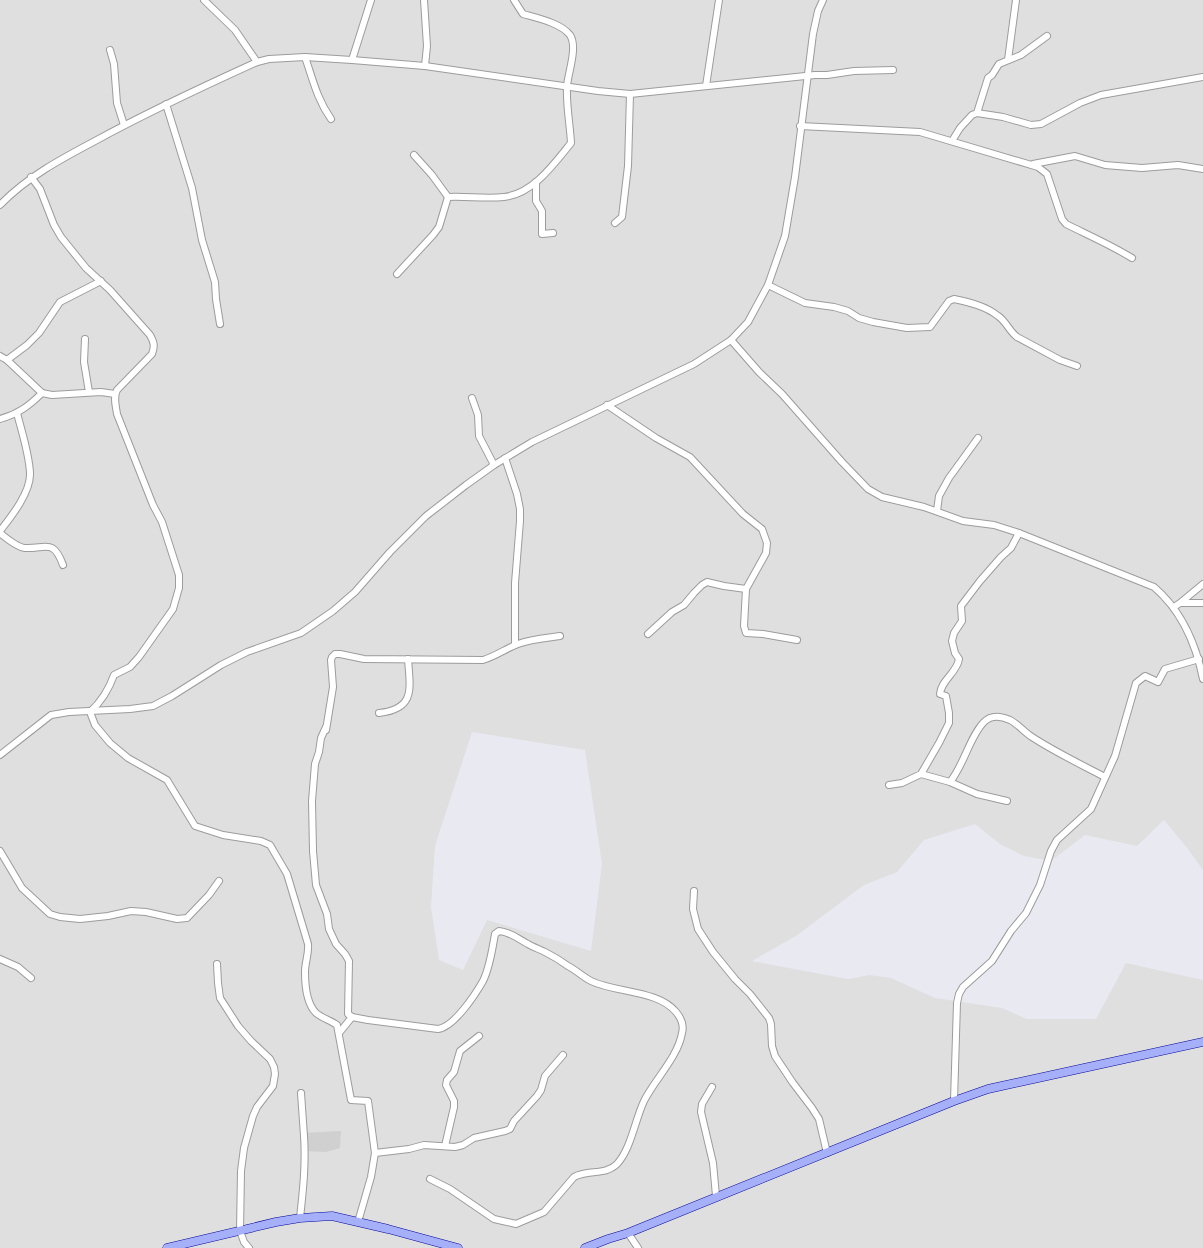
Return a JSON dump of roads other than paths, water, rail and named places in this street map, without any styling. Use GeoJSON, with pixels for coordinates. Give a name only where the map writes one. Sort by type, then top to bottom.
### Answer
{"type":"FeatureCollection","features":[{"type":"Feature","properties":{"kind":"main road"},"geometry":{"type":"LineString","coordinates":[[585,1248],[628,1233],[988,1089],[1203,1042]]}},
{"type":"Feature","properties":{"kind":"main road"},"geometry":{"type":"LineString","coordinates":[[167,1248],[300,1218],[332,1216],[458,1248]]}},
{"type":"Feature","properties":{"kind":"street"},"geometry":{"type":"LineString","coordinates":[[204,0],[235,30],[257,62]]}},
{"type":"Feature","properties":{"kind":"street"},"geometry":{"type":"LineString","coordinates":[[352,60],[371,0]]}},
{"type":"Feature","properties":{"kind":"street"},"geometry":{"type":"LineString","coordinates":[[424,0],[427,46],[425,66]]}},
{"type":"Feature","properties":{"kind":"street"},"geometry":{"type":"LineString","coordinates":[[448,197],[507,197],[517,193],[536,182],[571,143],[567,107],[567,86],[573,51],[570,35],[553,22],[523,14],[514,0]]}},
{"type":"Feature","properties":{"kind":"street"},"geometry":{"type":"LineString","coordinates":[[706,86],[718,0]]}},
{"type":"Feature","properties":{"kind":"street"},"geometry":{"type":"LineString","coordinates":[[0,755],[51,715],[153,706],[247,652],[301,633],[333,611],[355,592],[426,516],[494,465],[532,442],[694,364],[731,340],[748,322],[768,285],[785,236],[795,177],[806,77],[818,11],[823,0]]}},
{"type":"Feature","properties":{"kind":"street"},"geometry":{"type":"LineString","coordinates":[[1008,60],[1016,0]]}},
{"type":"Feature","properties":{"kind":"street"},"geometry":{"type":"LineString","coordinates":[[977,114],[988,78],[999,64],[1021,55],[1047,36]]}},
{"type":"Feature","properties":{"kind":"street"},"geometry":{"type":"LineString","coordinates":[[110,50],[114,64],[117,103],[124,125]]}},
{"type":"Feature","properties":{"kind":"street"},"geometry":{"type":"LineString","coordinates":[[305,57],[316,93],[332,119]]}},
{"type":"Feature","properties":{"kind":"street"},"geometry":{"type":"LineString","coordinates":[[0,205],[31,177],[124,125],[257,62],[269,59],[305,57],[425,66],[630,94],[854,71],[894,70]]}},
{"type":"Feature","properties":{"kind":"street"},"geometry":{"type":"LineString","coordinates":[[952,141],[972,115],[1003,117],[1031,125],[1041,124],[1080,103],[1101,95],[1203,77]]}},
{"type":"Feature","properties":{"kind":"street"},"geometry":{"type":"LineString","coordinates":[[615,223],[622,217],[628,166],[630,94]]}},
{"type":"Feature","properties":{"kind":"street"},"geometry":{"type":"LineString","coordinates":[[166,104],[192,188],[202,240],[215,282],[220,324]]}},
{"type":"Feature","properties":{"kind":"street"},"geometry":{"type":"LineString","coordinates":[[800,126],[920,132],[1038,167],[1047,174],[1062,219],[1066,224],[1113,246],[1132,258]]}},
{"type":"Feature","properties":{"kind":"street"},"geometry":{"type":"LineString","coordinates":[[414,156],[448,197]]}},
{"type":"Feature","properties":{"kind":"street"},"geometry":{"type":"LineString","coordinates":[[1031,165],[1075,156],[1105,165],[1142,168],[1178,165],[1203,169]]}},
{"type":"Feature","properties":{"kind":"street"},"geometry":{"type":"LineString","coordinates":[[31,177],[40,189],[61,237],[86,268],[110,290],[154,342],[152,354],[115,394],[117,414],[162,522],[179,575],[179,588],[173,609],[139,657],[130,667],[114,675],[109,689],[90,712]]}},
{"type":"Feature","properties":{"kind":"street"},"geometry":{"type":"LineString","coordinates":[[536,182],[536,201],[542,211],[542,234],[553,233]]}},
{"type":"Feature","properties":{"kind":"street"},"geometry":{"type":"LineString","coordinates":[[396,274],[439,227],[448,197]]}},
{"type":"Feature","properties":{"kind":"street"},"geometry":{"type":"LineString","coordinates":[[7,360],[39,333],[60,302],[100,281]]}},
{"type":"Feature","properties":{"kind":"street"},"geometry":{"type":"LineString","coordinates":[[768,285],[805,303],[826,305],[848,311],[866,320],[907,328],[930,327],[949,301],[954,299],[1000,317],[1017,337],[1060,360],[1077,366]]}},
{"type":"Feature","properties":{"kind":"street"},"geometry":{"type":"LineString","coordinates":[[85,339],[84,362],[89,392]]}},
{"type":"Feature","properties":{"kind":"street"},"geometry":{"type":"LineString","coordinates":[[731,340],[868,489],[882,497],[924,507],[963,521],[994,525],[1019,533],[1154,587],[1174,607],[1184,624],[1199,659],[1203,679]]}},
{"type":"Feature","properties":{"kind":"street"},"geometry":{"type":"LineString","coordinates":[[0,356],[42,393],[52,395],[89,392],[115,394]]}},
{"type":"Feature","properties":{"kind":"street"},"geometry":{"type":"LineString","coordinates":[[0,419],[31,405],[42,393]]}},
{"type":"Feature","properties":{"kind":"street"},"geometry":{"type":"LineString","coordinates":[[472,398],[478,415],[479,436],[494,465]]}},
{"type":"Feature","properties":{"kind":"street"},"geometry":{"type":"LineString","coordinates":[[606,405],[690,457],[743,514],[762,529],[767,543],[766,553],[746,589],[744,626],[746,633],[797,640]]}},
{"type":"Feature","properties":{"kind":"street"},"geometry":{"type":"LineString","coordinates":[[17,413],[30,475],[28,486],[16,509],[0,532],[21,547],[50,547],[60,555],[63,565]]}},
{"type":"Feature","properties":{"kind":"street"},"geometry":{"type":"LineString","coordinates":[[937,511],[939,496],[949,478],[978,438]]}},
{"type":"Feature","properties":{"kind":"street"},"geometry":{"type":"LineString","coordinates":[[505,459],[520,509],[514,593],[515,645]]}},
{"type":"Feature","properties":{"kind":"street"},"geometry":{"type":"LineString","coordinates":[[889,785],[902,783],[921,774],[939,743],[949,723],[945,696],[940,694],[940,690],[958,667],[959,658],[952,641],[962,621],[961,606],[980,581],[1011,548],[1019,533]]}},
{"type":"Feature","properties":{"kind":"street"},"geometry":{"type":"LineString","coordinates":[[648,634],[672,612],[684,605],[707,582],[746,589]]}},
{"type":"Feature","properties":{"kind":"street"},"geometry":{"type":"LineString","coordinates":[[1174,607],[1203,584]]}},
{"type":"Feature","properties":{"kind":"street"},"geometry":{"type":"LineString","coordinates":[[1180,603],[1203,603]]}},
{"type":"Feature","properties":{"kind":"street"},"geometry":{"type":"LineString","coordinates":[[324,739],[333,687],[331,660],[335,654],[364,659],[483,660],[531,640],[560,636]]}},
{"type":"Feature","properties":{"kind":"street"},"geometry":{"type":"LineString","coordinates":[[380,712],[396,710],[406,702],[409,692],[408,659]]}},
{"type":"Feature","properties":{"kind":"street"},"geometry":{"type":"LineString","coordinates":[[954,1101],[959,994],[963,987],[992,961],[1011,931],[1026,913],[1040,885],[1057,840],[1091,809],[1115,756],[1136,683],[1145,676],[1158,682],[1165,669],[1199,659]]}},
{"type":"Feature","properties":{"kind":"street"},"geometry":{"type":"LineString","coordinates":[[90,712],[95,725],[110,743],[128,758],[167,780],[195,826],[223,835],[261,841],[270,845],[287,874],[308,944],[305,971],[310,1003],[319,1016],[337,1025],[351,1100],[368,1101],[375,1153],[371,1177],[358,1222]]}},
{"type":"Feature","properties":{"kind":"street"},"geometry":{"type":"LineString","coordinates":[[950,782],[979,728],[986,720],[997,716],[1011,720],[1029,736],[1105,777]]}},
{"type":"Feature","properties":{"kind":"street"},"geometry":{"type":"LineString","coordinates":[[326,727],[315,764],[312,851],[316,885],[327,914],[329,929],[349,962],[348,1014],[352,1017],[443,1029],[468,1004],[483,980],[495,934],[499,931],[514,935],[544,951],[590,981],[652,997],[666,1003],[676,1012],[682,1023],[683,1030],[678,1047],[654,1082],[619,1162],[605,1172],[579,1174],[574,1177],[544,1212],[516,1224],[494,1219],[450,1189],[430,1179]]}},
{"type":"Feature","properties":{"kind":"street"},"geometry":{"type":"LineString","coordinates":[[921,774],[950,782],[977,794],[1007,801]]}},
{"type":"Feature","properties":{"kind":"street"},"geometry":{"type":"LineString","coordinates":[[0,851],[22,888],[50,914],[60,917],[80,919],[131,911],[177,919],[187,918],[219,881]]}},
{"type":"Feature","properties":{"kind":"street"},"geometry":{"type":"LineString","coordinates":[[694,891],[693,909],[698,928],[713,952],[769,1018],[775,1056],[819,1119],[827,1153]]}},
{"type":"Feature","properties":{"kind":"street"},"geometry":{"type":"LineString","coordinates":[[0,959],[18,967],[31,978]]}},
{"type":"Feature","properties":{"kind":"street"},"geometry":{"type":"LineString","coordinates":[[217,964],[220,998],[238,1026],[270,1059],[275,1074],[273,1086],[253,1116],[244,1148],[241,1171],[240,1231],[243,1242],[249,1248]]}},
{"type":"Feature","properties":{"kind":"street"},"geometry":{"type":"LineString","coordinates":[[339,1033],[352,1017]]}},
{"type":"Feature","properties":{"kind":"street"},"geometry":{"type":"LineString","coordinates":[[445,1146],[454,1107],[454,1101],[446,1085],[447,1080],[454,1072],[460,1051],[479,1036]]}},
{"type":"Feature","properties":{"kind":"street"},"geometry":{"type":"LineString","coordinates":[[375,1153],[424,1145],[455,1147],[474,1138],[510,1129],[514,1121],[541,1090],[544,1076],[563,1055]]}},
{"type":"Feature","properties":{"kind":"street"},"geometry":{"type":"LineString","coordinates":[[712,1087],[702,1104],[701,1112],[712,1163],[716,1196]]}},
{"type":"Feature","properties":{"kind":"street"},"geometry":{"type":"LineString","coordinates":[[300,1218],[304,1138],[301,1093]]}},
{"type":"Feature","properties":{"kind":"street"},"geometry":{"type":"LineString","coordinates":[[628,1233],[638,1248]]}}]}
